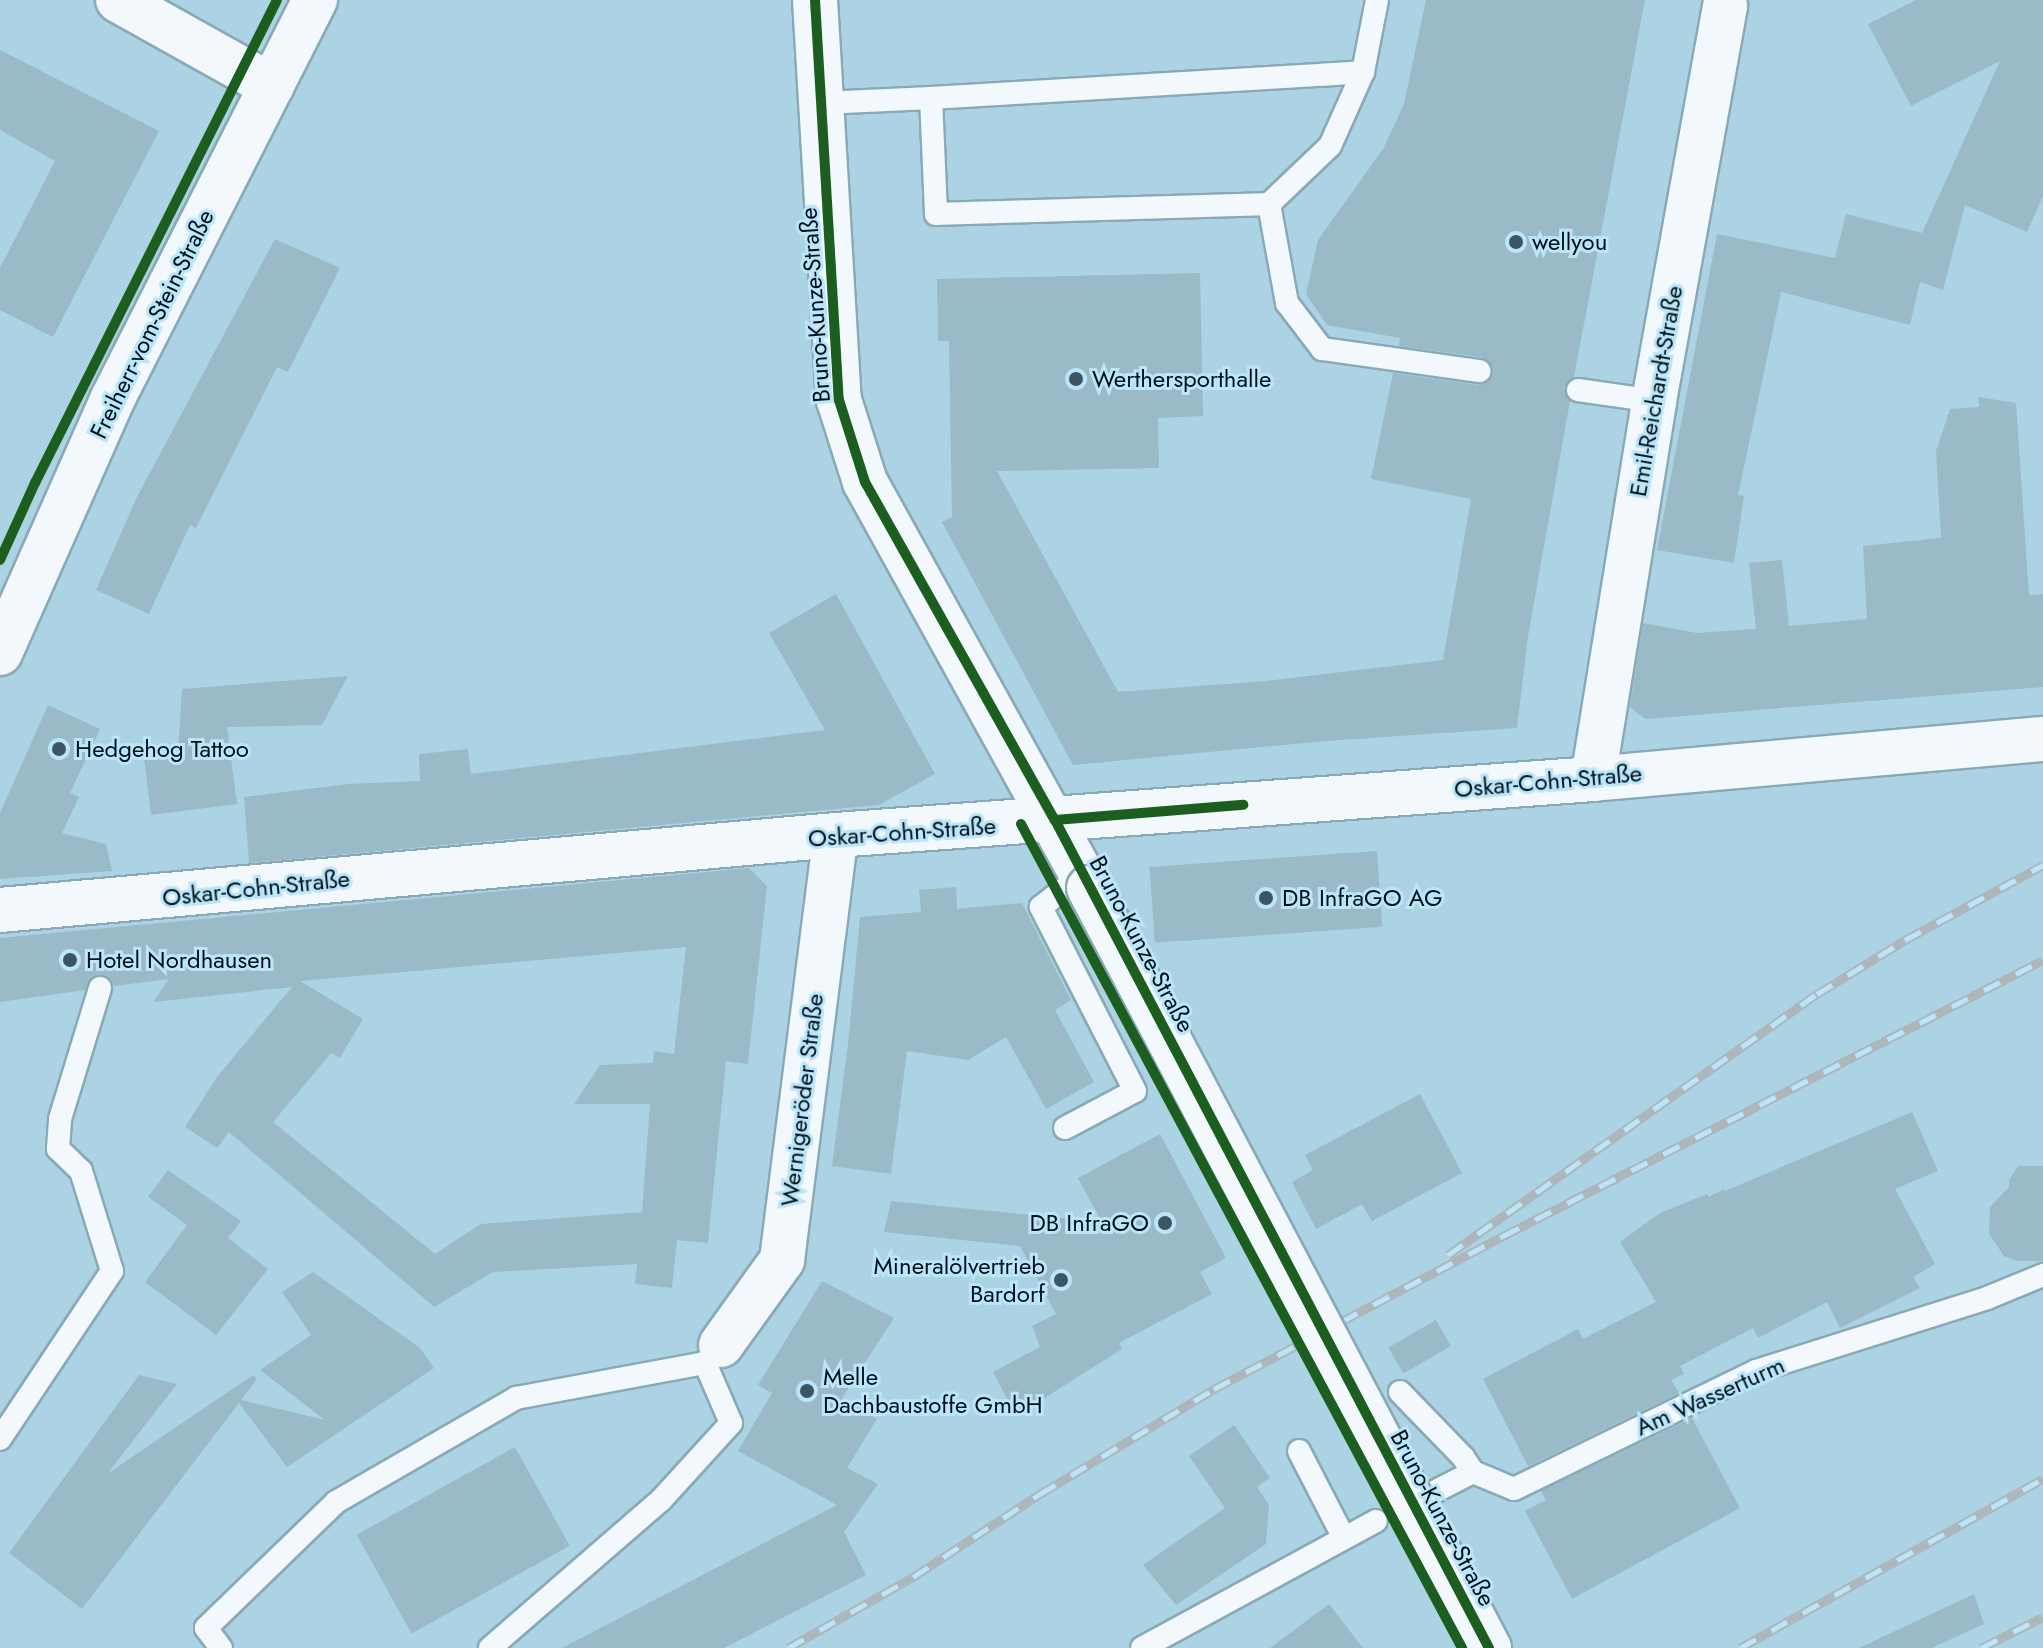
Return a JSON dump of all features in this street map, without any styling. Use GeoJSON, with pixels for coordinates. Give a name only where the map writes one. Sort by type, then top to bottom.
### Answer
{"type":"FeatureCollection","features":[{"type":"Feature","properties":{"kind":"street"},"geometry":{"type":"LineString","coordinates":[[118,0],[272,86]]}},
{"type":"Feature","properties":{"kind":"street","name":"Freiherr-vom-Stein-Straße"},"geometry":{"type":"LineString","coordinates":[[0,653],[112,400],[315,0]]}},
{"type":"Feature","properties":{"kind":"street","name":"Bruno-Kunze-Straße"},"geometry":{"type":"LineString","coordinates":[[815,0],[839,400],[865,482],[1055,820],[1489,1648]]}},
{"type":"Feature","properties":{"kind":"street","name":"Emil-Reichardt-Straße"},"geometry":{"type":"LineString","coordinates":[[1593,779],[1654,401],[1727,2]]}},
{"type":"Feature","properties":{"kind":"street","name":"Oskar-Cohn-Straße"},"geometry":{"type":"LineString","coordinates":[[0,910],[120,911],[836,835],[1593,779],[2043,739]]}},
{"type":"Feature","properties":{"kind":"street","name":"Wernigeröder Straße"},"geometry":{"type":"LineString","coordinates":[[713,1354],[782,1260],[836,835]]}},
{"type":"Feature","properties":{"kind":"lane"},"geometry":{"type":"LineString","coordinates":[[931,98],[936,214],[1269,204],[1330,146],[1363,72],[1377,0]]}},
{"type":"Feature","properties":{"kind":"lane"},"geometry":{"type":"LineString","coordinates":[[822,103],[1363,72]]}},
{"type":"Feature","properties":{"kind":"lane"},"geometry":{"type":"LineString","coordinates":[[1269,204],[1287,303],[1322,349],[1479,371]]}},
{"type":"Feature","properties":{"kind":"lane"},"geometry":{"type":"LineString","coordinates":[[1578,390],[1654,401]]}},
{"type":"Feature","properties":{"kind":"lane"},"geometry":{"type":"LineString","coordinates":[[1065,1128],[1135,1091],[1041,907],[1086,881]]}},
{"type":"Feature","properties":{"kind":"lane"},"geometry":{"type":"LineString","coordinates":[[0,1439],[112,1271],[81,1171],[58,1149],[60,1119],[100,988]]}},
{"type":"Feature","properties":{"kind":"lane","name":"Am Wasserturm"},"geometry":{"type":"LineString","coordinates":[[1473,1472],[1514,1489],[1756,1371],[1987,1298],[2043,1275]]}},
{"type":"Feature","properties":{"kind":"lane"},"geometry":{"type":"LineString","coordinates":[[221,1648],[206,1628],[336,1502],[516,1398],[713,1354],[731,1423],[661,1500],[490,1648]]}},
{"type":"Feature","properties":{"kind":"lane"},"geometry":{"type":"LineString","coordinates":[[1400,1392],[1463,1457],[1473,1472],[1432,1493]]}},
{"type":"Feature","properties":{"kind":"lane"},"geometry":{"type":"LineString","coordinates":[[1299,1451],[1344,1538]]}},
{"type":"Feature","properties":{"kind":"lane"},"geometry":{"type":"LineString","coordinates":[[1142,1648],[1376,1521]]}},
{"type":"Feature","properties":{"kind":"building"},"geometry":{"type":"Polygon","coordinates":[[[1426,0],[1645,0],[1574,377],[1564,387],[1570,401],[1528,636],[1517,728],[1326,741],[1073,765],[942,522],[952,517],[949,341],[938,341],[937,279],[1200,273],[1203,416],[1158,418],[1159,468],[997,471],[1118,692],[1266,681],[1443,660],[1471,499],[1371,479],[1393,373],[1478,385],[1490,379],[1492,366],[1481,357],[1399,346],[1400,338],[1327,325],[1306,294],[1318,240],[1383,149],[1404,104],[1426,0]]]}},
{"type":"Feature","properties":{"kind":"building"},"geometry":{"type":"Polygon","coordinates":[[[1916,0],[2043,0],[2043,196],[2027,232],[1965,205],[1943,290],[1920,282],[1910,325],[1781,292],[1738,495],[1744,496],[1734,563],[1657,550],[1717,234],[1835,258],[1846,214],[1922,233],[2000,61],[1911,106],[1868,24],[1916,0]]]}},
{"type":"Feature","properties":{"kind":"building"},"geometry":{"type":"Polygon","coordinates":[[[0,50],[159,131],[53,337],[0,310],[0,268],[55,161],[0,130],[0,50]]]}},
{"type":"Feature","properties":{"kind":"building"},"geometry":{"type":"Polygon","coordinates":[[[275,239],[340,268],[288,372],[277,367],[196,528],[190,525],[149,614],[96,590],[137,497],[275,239]]]}},
{"type":"Feature","properties":{"kind":"building"},"geometry":{"type":"Polygon","coordinates":[[[1978,397],[2016,403],[2029,595],[2043,594],[2043,687],[1645,719],[1630,707],[1643,623],[1697,633],[1756,629],[1749,563],[1782,560],[1789,626],[1867,619],[1863,546],[1941,538],[1936,451],[1950,409],[1979,407],[1978,397]]]}},
{"type":"Feature","properties":{"kind":"building"},"geometry":{"type":"Polygon","coordinates":[[[836,594],[935,774],[879,805],[249,863],[244,797],[349,784],[420,781],[419,754],[468,749],[471,774],[825,730],[769,633],[836,594]]]}},
{"type":"Feature","properties":{"kind":"building"},"geometry":{"type":"Polygon","coordinates":[[[348,676],[322,725],[227,727],[237,804],[151,815],[144,758],[178,754],[182,689],[348,676]]]}},
{"type":"Feature","properties":{"kind":"building"},"geometry":{"type":"Polygon","coordinates":[[[48,705],[100,729],[70,793],[79,797],[62,833],[106,844],[112,871],[0,879],[0,813],[48,705]]]}},
{"type":"Feature","properties":{"kind":"building","name":"DB InfraGO AG"},"geometry":{"type":"Polygon","coordinates":[[[1377,851],[1382,927],[1155,943],[1150,867],[1377,851]]]}},
{"type":"Feature","properties":{"kind":"building"},"geometry":{"type":"Polygon","coordinates":[[[749,868],[767,886],[748,1064],[726,1061],[708,1243],[677,1240],[672,1288],[635,1284],[637,1264],[493,1272],[434,1307],[229,1132],[217,1148],[185,1127],[217,1077],[292,987],[153,1002],[169,979],[114,986],[110,978],[98,974],[90,978],[85,990],[0,1002],[0,938],[749,868]],[[686,947],[300,981],[363,1019],[340,1058],[331,1053],[273,1122],[435,1254],[481,1224],[642,1212],[650,1104],[574,1104],[600,1065],[653,1063],[654,1051],[674,1054],[686,947]]]}},
{"type":"Feature","properties":{"kind":"building"},"geometry":{"type":"Polygon","coordinates":[[[956,887],[957,909],[1022,903],[1071,1000],[1055,1010],[1094,1082],[1046,1109],[1006,1037],[968,1060],[907,1051],[891,1174],[832,1166],[860,917],[921,912],[919,890],[956,887]]]}},
{"type":"Feature","properties":{"kind":"building"},"geometry":{"type":"Polygon","coordinates":[[[1420,1094],[1462,1173],[1372,1221],[1362,1204],[1316,1229],[1292,1182],[1313,1170],[1305,1155],[1420,1094]]]}},
{"type":"Feature","properties":{"kind":"building"},"geometry":{"type":"Polygon","coordinates":[[[1912,1112],[1938,1171],[1895,1189],[1935,1264],[1913,1277],[1920,1288],[1840,1328],[1827,1302],[1758,1338],[1753,1328],[1680,1366],[1684,1374],[1671,1380],[1679,1393],[1528,1466],[1483,1379],[1578,1329],[1583,1339],[1656,1302],[1620,1242],[1660,1213],[1707,1194],[1709,1197],[1725,1191],[1912,1112]]]}},
{"type":"Feature","properties":{"kind":"building"},"geometry":{"type":"Polygon","coordinates":[[[1160,1134],[1226,1258],[1200,1272],[1212,1294],[1119,1343],[1122,1349],[1016,1416],[993,1372],[1040,1347],[1032,1326],[1056,1314],[1020,1246],[884,1232],[891,1201],[1102,1222],[1078,1178],[1160,1134]]]}},
{"type":"Feature","properties":{"kind":"building"},"geometry":{"type":"Polygon","coordinates":[[[2018,1166],[2043,1166],[2043,1261],[2017,1261],[2004,1256],[1989,1234],[1990,1207],[2009,1187],[2009,1180],[2018,1166]]]}},
{"type":"Feature","properties":{"kind":"building"},"geometry":{"type":"Polygon","coordinates":[[[168,1170],[241,1221],[228,1238],[268,1269],[216,1335],[145,1282],[187,1225],[148,1197],[168,1170]]]}},
{"type":"Feature","properties":{"kind":"building"},"geometry":{"type":"Polygon","coordinates":[[[313,1272],[420,1348],[434,1368],[287,1467],[239,1403],[82,1609],[9,1553],[139,1375],[177,1384],[107,1474],[253,1375],[257,1379],[241,1400],[325,1420],[260,1370],[311,1335],[282,1292],[313,1272]]]}},
{"type":"Feature","properties":{"kind":"building"},"geometry":{"type":"Polygon","coordinates":[[[822,1281],[894,1318],[842,1398],[877,1419],[847,1468],[878,1484],[844,1532],[866,1575],[724,1648],[562,1648],[837,1505],[738,1451],[772,1393],[758,1385],[822,1281]]]}},
{"type":"Feature","properties":{"kind":"building"},"geometry":{"type":"Polygon","coordinates":[[[1436,1320],[1451,1346],[1403,1373],[1388,1348],[1436,1320]]]}},
{"type":"Feature","properties":{"kind":"building"},"geometry":{"type":"Polygon","coordinates":[[[1692,1418],[1740,1508],[1572,1599],[1525,1511],[1546,1500],[1541,1491],[1692,1418]]]}},
{"type":"Feature","properties":{"kind":"building"},"geometry":{"type":"Polygon","coordinates":[[[1234,1425],[1270,1478],[1257,1487],[1269,1505],[1266,1544],[1176,1605],[1143,1565],[1225,1508],[1189,1456],[1234,1425]]]}},
{"type":"Feature","properties":{"kind":"building"},"geometry":{"type":"Polygon","coordinates":[[[515,1447],[570,1546],[411,1634],[357,1535],[515,1447]]]}},
{"type":"Feature","properties":{"kind":"building"},"geometry":{"type":"Polygon","coordinates":[[[1974,1594],[1984,1624],[1932,1648],[1859,1648],[1974,1594]]]}},
{"type":"Feature","properties":{"kind":"building"},"geometry":{"type":"Polygon","coordinates":[[[1329,1604],[1363,1648],[1270,1648],[1329,1604]]]}},
{"type":"Feature","properties":{"kind":"railway"},"geometry":{"type":"LineString","coordinates":[[1448,1255],[1817,994],[1905,940],[2043,865]]}},
{"type":"Feature","properties":{"kind":"railway"},"geometry":{"type":"LineString","coordinates":[[788,1648],[913,1577],[1040,1494],[1214,1389],[1503,1236],[2043,960]]}},
{"type":"Feature","properties":{"kind":"railway"},"geometry":{"type":"LineString","coordinates":[[1740,1648],[2043,1479]]}},
{"type":"Feature","properties":{"kind":"railway"},"geometry":{"type":"LineString","coordinates":[[1981,1648],[2043,1617]]}},
{"type":"Feature","properties":{"kind":"cycle path"},"geometry":{"type":"LineString","coordinates":[[0,560],[35,483],[277,0]]}},
{"type":"Feature","properties":{"kind":"cycle path"},"geometry":{"type":"LineString","coordinates":[[815,0],[839,400],[865,482],[1055,820],[1489,1648]]}},
{"type":"Feature","properties":{"kind":"cycle path"},"geometry":{"type":"LineString","coordinates":[[1055,820],[1243,805]]}},
{"type":"Feature","properties":{"kind":"cycle path"},"geometry":{"type":"LineString","coordinates":[[1021,824],[1462,1648]]}},
{"type":"Feature","properties":{"kind":"place","name":"wellyou"},"geometry":{"type":"Point","coordinates":[1516,242]}},
{"type":"Feature","properties":{"kind":"place","name":"Werthersporthalle"},"geometry":{"type":"Point","coordinates":[1076,379]}},
{"type":"Feature","properties":{"kind":"place","name":"Hedgehog Tattoo"},"geometry":{"type":"Point","coordinates":[59,749]}},
{"type":"Feature","properties":{"kind":"place","name":"DB InfraGO AG"},"geometry":{"type":"Point","coordinates":[1266,898]}},
{"type":"Feature","properties":{"kind":"place","name":"Hotel Nordhausen"},"geometry":{"type":"Point","coordinates":[70,960]}},
{"type":"Feature","properties":{"kind":"place","name":"DB InfraGO"},"geometry":{"type":"Point","coordinates":[1165,1223]}},
{"type":"Feature","properties":{"kind":"place","name":"Mineralölvertrieb Bardorf"},"geometry":{"type":"Point","coordinates":[1061,1280]}},
{"type":"Feature","properties":{"kind":"place","name":"Melle Dachbaustoffe GmbH"},"geometry":{"type":"Point","coordinates":[807,1391]}}]}
